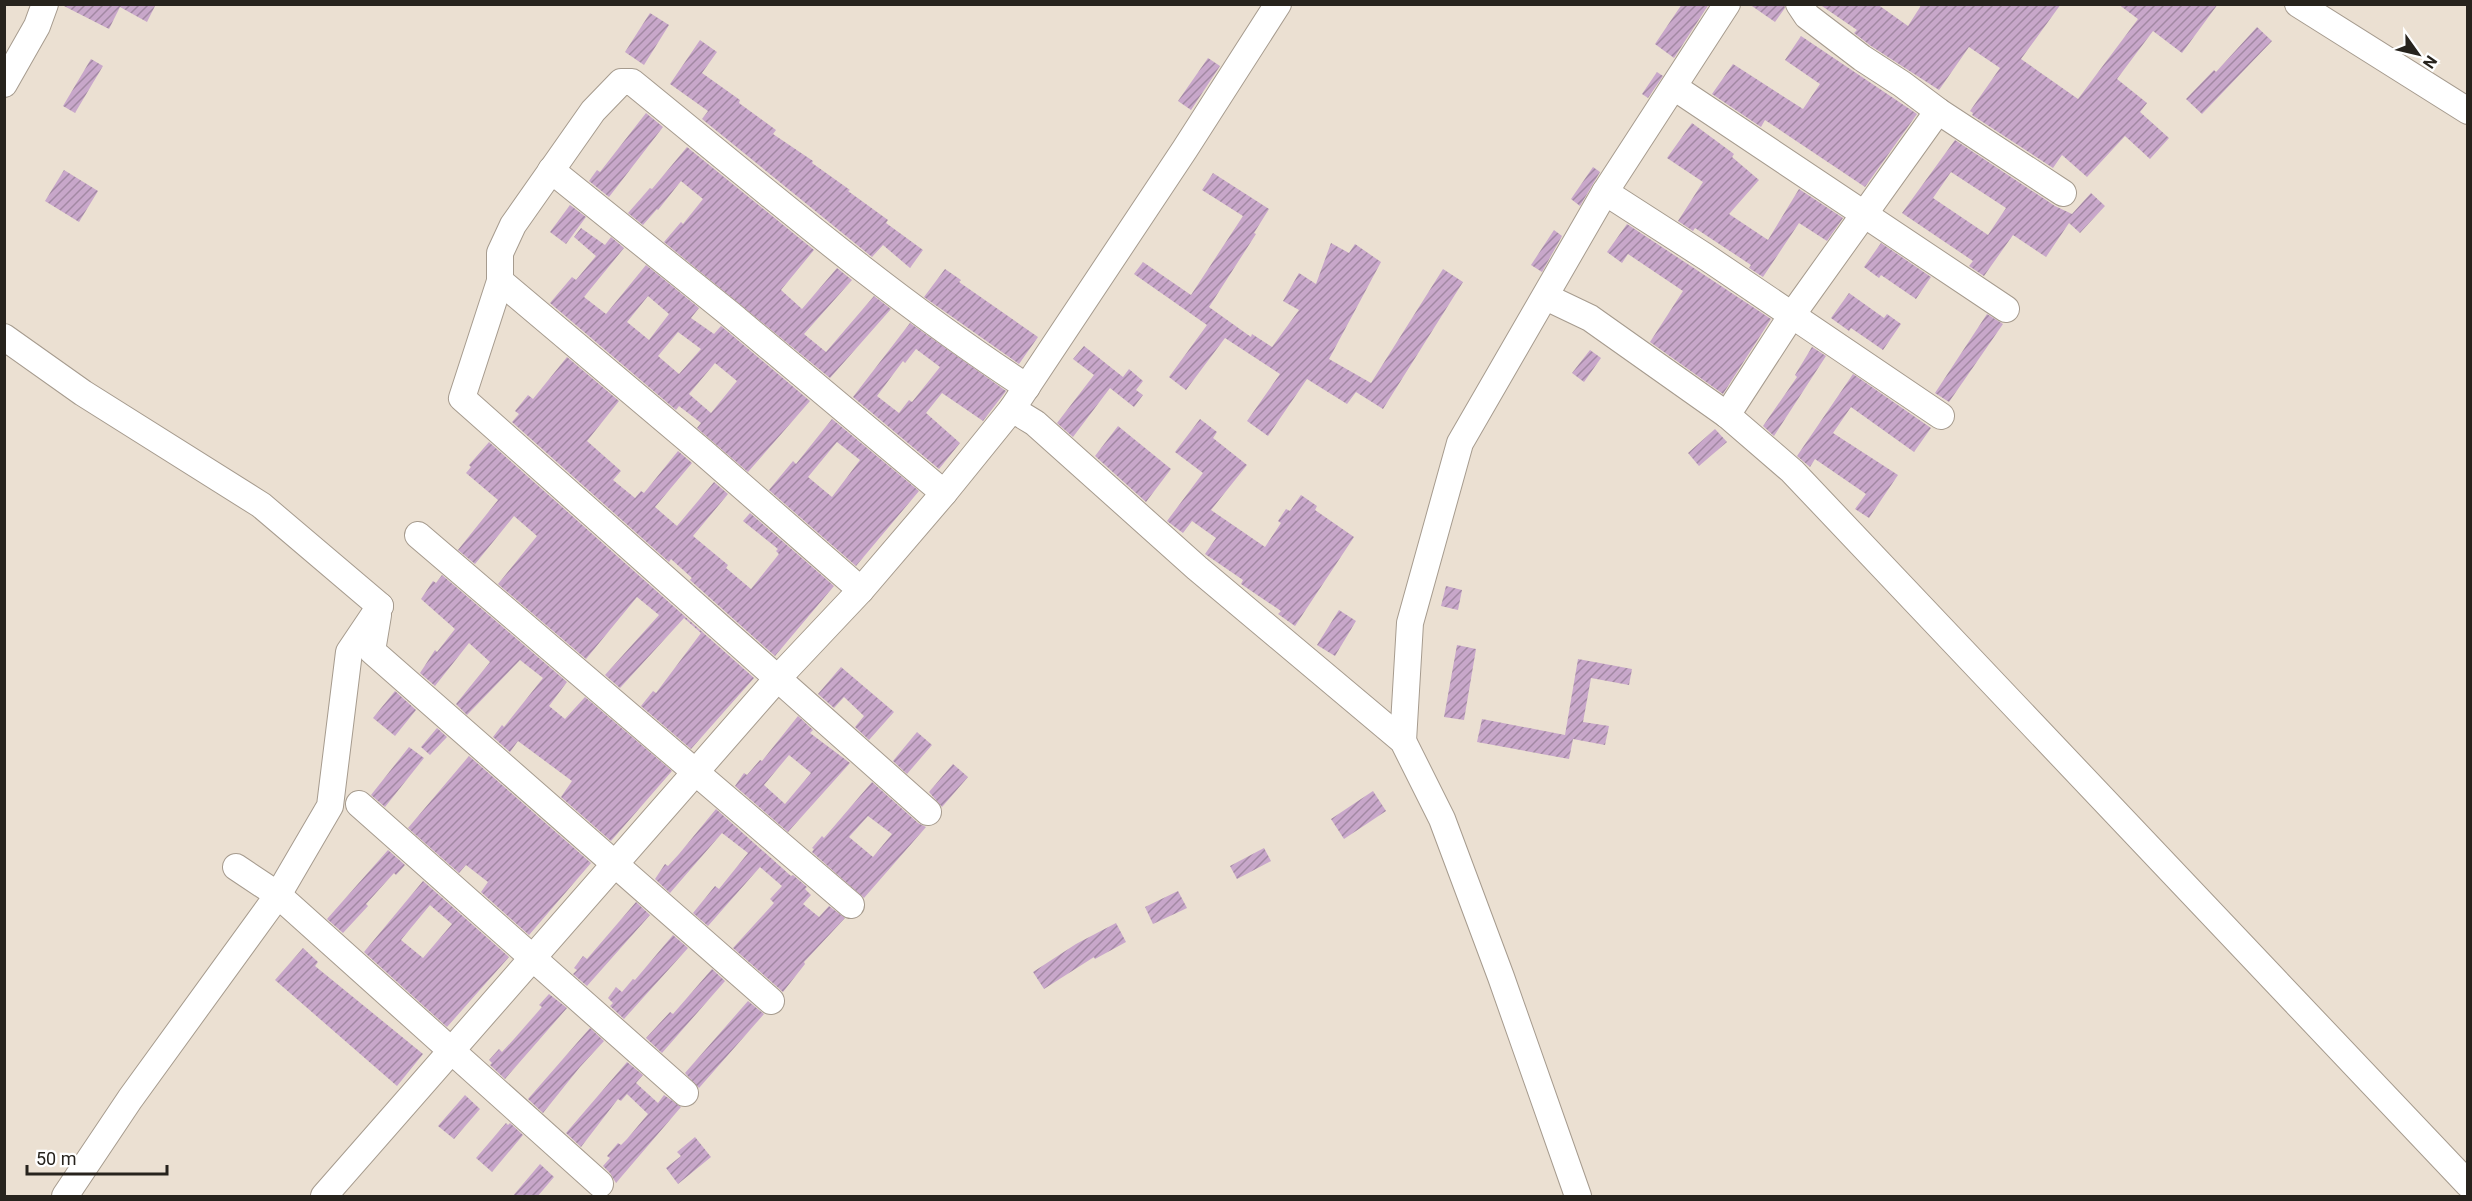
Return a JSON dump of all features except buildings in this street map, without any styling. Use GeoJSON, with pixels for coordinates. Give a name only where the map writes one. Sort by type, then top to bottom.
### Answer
{"type":"FeatureCollection","features":[{"type":"Feature","properties":{"kind":"street"},"geometry":{"type":"LineString","coordinates":[[4,84],[37,27],[45,4]]}},
{"type":"Feature","properties":{"kind":"street"},"geometry":{"type":"LineString","coordinates":[[324,1197],[695,771],[861,590],[1012,409],[1278,4]]}},
{"type":"Feature","properties":{"kind":"street"},"geometry":{"type":"LineString","coordinates":[[1403,741],[1410,623],[1460,443],[1605,192],[1727,4]]}},
{"type":"Feature","properties":{"kind":"street"},"geometry":{"type":"LineString","coordinates":[[1799,4],[1807,16],[1827,33],[1938,111],[2063,193]]}},
{"type":"Feature","properties":{"kind":"street"},"geometry":{"type":"LineString","coordinates":[[2298,4],[2468,111]]}},
{"type":"Feature","properties":{"kind":"street"},"geometry":{"type":"LineString","coordinates":[[928,812],[462,398],[500,281],[500,253],[513,225],[600,104],[621,82],[632,82],[874,276],[949,333],[1027,387]]}},
{"type":"Feature","properties":{"kind":"street"},"geometry":{"type":"LineString","coordinates":[[1674,87],[2007,309]]}},
{"type":"Feature","properties":{"kind":"street"},"geometry":{"type":"LineString","coordinates":[[1726,415],[1792,315],[1938,111]]}},
{"type":"Feature","properties":{"kind":"street"},"geometry":{"type":"LineString","coordinates":[[551,170],[944,493]]}},
{"type":"Feature","properties":{"kind":"street"},"geometry":{"type":"LineString","coordinates":[[1605,192],[1941,416]]}},
{"type":"Feature","properties":{"kind":"street"},"geometry":{"type":"LineString","coordinates":[[500,281],[704,453],[861,590]]}},
{"type":"Feature","properties":{"kind":"street"},"geometry":{"type":"LineString","coordinates":[[1546,297],[1590,318],[1726,415],[1792,471],[2468,1184]]}},
{"type":"Feature","properties":{"kind":"street"},"geometry":{"type":"LineString","coordinates":[[4,337],[83,393],[261,505],[380,606]]}},
{"type":"Feature","properties":{"kind":"street"},"geometry":{"type":"LineString","coordinates":[[1012,409],[1035,423],[1197,568],[1403,741],[1442,819],[1501,977],[1578,1197]]}},
{"type":"Feature","properties":{"kind":"street"},"geometry":{"type":"LineString","coordinates":[[418,535],[851,905]]}},
{"type":"Feature","properties":{"kind":"street"},"geometry":{"type":"LineString","coordinates":[[380,606],[372,651],[771,1001]]}},
{"type":"Feature","properties":{"kind":"street"},"geometry":{"type":"LineString","coordinates":[[65,1197],[130,1099],[278,895],[330,806],[349,652],[380,606]]}},
{"type":"Feature","properties":{"kind":"street"},"geometry":{"type":"LineString","coordinates":[[359,804],[685,1093]]}},
{"type":"Feature","properties":{"kind":"street"},"geometry":{"type":"LineString","coordinates":[[236,867],[278,895],[600,1184]]}}]}
